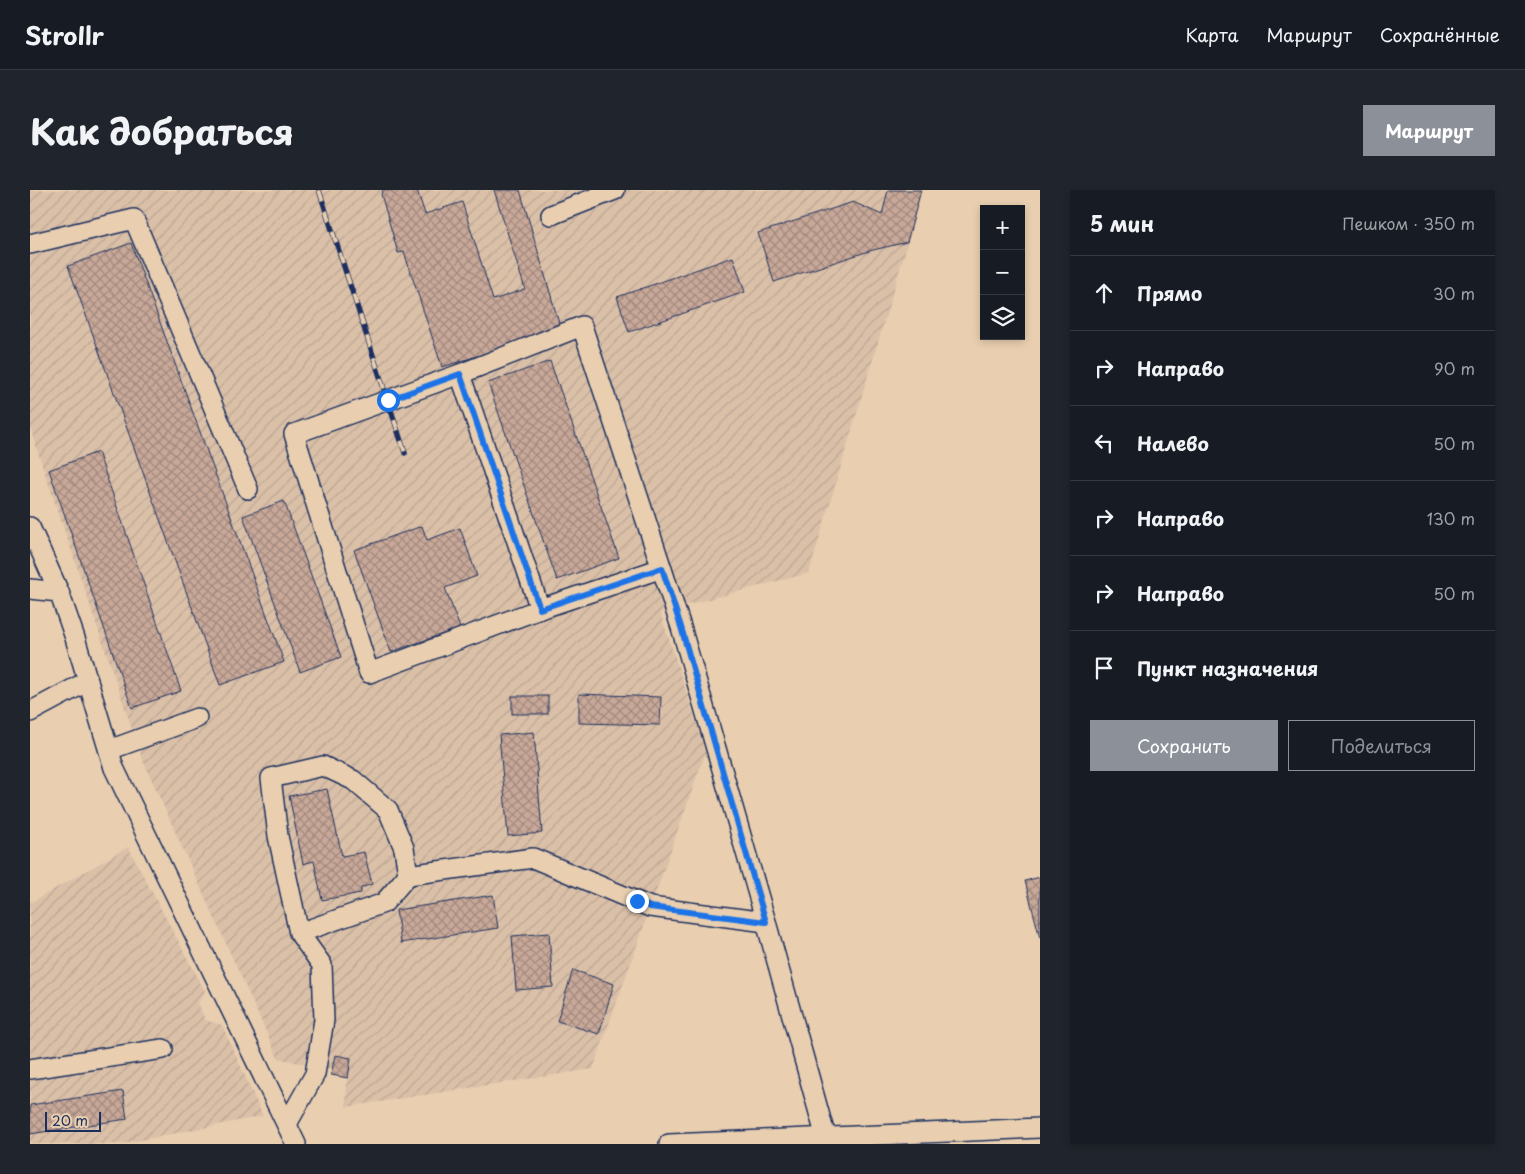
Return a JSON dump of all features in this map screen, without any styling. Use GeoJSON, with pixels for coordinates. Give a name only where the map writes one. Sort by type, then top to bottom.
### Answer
{"type":"FeatureCollection","features":[{"type":"Feature","properties":{"kind":"street"},"geometry":{"type":"LineString","coordinates":[[550,214],[615,190]]}},
{"type":"Feature","properties":{"kind":"street"},"geometry":{"type":"LineString","coordinates":[[30,244],[134,219],[248,489]]}},
{"type":"Feature","properties":{"kind":"street"},"geometry":{"type":"LineString","coordinates":[[662,568],[540,609],[369,673],[294,434],[460,374],[582,326],[662,568],[681,627],[826,1138]]}},
{"type":"Feature","properties":{"kind":"street"},"geometry":{"type":"LineString","coordinates":[[460,374],[540,609]]}},
{"type":"Feature","properties":{"kind":"street"},"geometry":{"type":"LineString","coordinates":[[30,527],[59,592],[114,768],[296,1144]]}},
{"type":"Feature","properties":{"kind":"street"},"geometry":{"type":"LineString","coordinates":[[30,589],[59,592]]}},
{"type":"Feature","properties":{"kind":"street"},"geometry":{"type":"LineString","coordinates":[[30,712],[88,682]]}},
{"type":"Feature","properties":{"kind":"street"},"geometry":{"type":"LineString","coordinates":[[109,750],[197,718]]}},
{"type":"Feature","properties":{"kind":"street"},"geometry":{"type":"LineString","coordinates":[[287,1124],[315,1074],[324,1020],[322,965],[300,933],[278,836],[271,778],[323,766],[353,780],[388,810],[404,848],[408,875]]}},
{"type":"Feature","properties":{"kind":"street"},"geometry":{"type":"LineString","coordinates":[[300,933],[384,903],[408,875],[533,858],[650,907],[766,922]]}},
{"type":"Feature","properties":{"kind":"street"},"geometry":{"type":"LineString","coordinates":[[30,1070],[163,1049]]}},
{"type":"Feature","properties":{"kind":"street"},"geometry":{"type":"LineString","coordinates":[[669,1144],[1040,1128]]}},
{"type":"Feature","properties":{"kind":"shaded area"},"geometry":{"type":"Polygon","coordinates":[[[30,190],[922,190],[809,573],[660,612],[706,751],[593,1069],[346,1107],[347,1074],[278,1058],[143,761],[33,438],[30,425],[30,190]]]}},
{"type":"Feature","properties":{"kind":"shaded area"},"geometry":{"type":"Polygon","coordinates":[[[128,847],[205,991],[198,1003],[205,1020],[222,1025],[263,1116],[121,1144],[30,1144],[30,903],[128,847]]]}},
{"type":"Feature","properties":{"kind":"building"},"geometry":{"type":"Polygon","coordinates":[[[383,190],[417,190],[425,214],[462,202],[493,300],[525,289],[494,190],[520,190],[561,330],[442,367],[404,252],[398,253],[381,194],[383,190]]]}},
{"type":"Feature","properties":{"kind":"building"},"geometry":{"type":"Polygon","coordinates":[[[888,190],[921,190],[907,242],[869,251],[774,282],[758,233],[853,202],[882,215],[888,190]]]}},
{"type":"Feature","properties":{"kind":"building"},"geometry":{"type":"Polygon","coordinates":[[[131,243],[284,662],[220,685],[68,266],[131,243]]]}},
{"type":"Feature","properties":{"kind":"building"},"geometry":{"type":"Polygon","coordinates":[[[733,257],[745,292],[629,332],[617,297],[733,257]]]}},
{"type":"Feature","properties":{"kind":"building"},"geometry":{"type":"Polygon","coordinates":[[[550,361],[619,558],[557,580],[488,383],[550,361]]]}},
{"type":"Feature","properties":{"kind":"building"},"geometry":{"type":"Polygon","coordinates":[[[98,452],[181,691],[132,708],[49,470],[98,452]]]}},
{"type":"Feature","properties":{"kind":"building"},"geometry":{"type":"Polygon","coordinates":[[[284,501],[341,657],[300,672],[243,516],[284,501]]]}},
{"type":"Feature","properties":{"kind":"building"},"geometry":{"type":"Polygon","coordinates":[[[422,526],[427,540],[460,528],[477,576],[445,588],[460,628],[391,652],[354,550],[422,526]]]}},
{"type":"Feature","properties":{"kind":"building"},"geometry":{"type":"Polygon","coordinates":[[[579,694],[661,697],[660,725],[579,723],[579,694]]]}},
{"type":"Feature","properties":{"kind":"building"},"geometry":{"type":"Polygon","coordinates":[[[512,696],[548,696],[548,714],[512,714],[512,696]]]}},
{"type":"Feature","properties":{"kind":"building"},"geometry":{"type":"Polygon","coordinates":[[[534,732],[542,833],[508,836],[499,735],[534,732]]]}},
{"type":"Feature","properties":{"kind":"building"},"geometry":{"type":"Polygon","coordinates":[[[327,789],[342,856],[364,852],[372,884],[361,888],[361,893],[322,900],[314,861],[303,864],[289,796],[327,789]]]}},
{"type":"Feature","properties":{"kind":"building"},"geometry":{"type":"Polygon","coordinates":[[[1040,877],[1040,938],[1025,881],[1040,877]]]}},
{"type":"Feature","properties":{"kind":"building"},"geometry":{"type":"Polygon","coordinates":[[[493,895],[498,928],[401,943],[396,910],[493,895]]]}},
{"type":"Feature","properties":{"kind":"building"},"geometry":{"type":"Polygon","coordinates":[[[549,933],[553,987],[516,990],[512,936],[549,933]]]}},
{"type":"Feature","properties":{"kind":"building"},"geometry":{"type":"Polygon","coordinates":[[[573,970],[614,984],[599,1034],[557,1021],[573,970]]]}},
{"type":"Feature","properties":{"kind":"building"},"geometry":{"type":"Polygon","coordinates":[[[335,1055],[351,1058],[348,1078],[331,1075],[335,1055]]]}},
{"type":"Feature","properties":{"kind":"building"},"geometry":{"type":"Polygon","coordinates":[[[123,1091],[127,1119],[30,1134],[30,1105],[123,1091]]]}},
{"type":"Feature","properties":{"kind":"railway"},"geometry":{"type":"LineString","coordinates":[[319,190],[405,453]]}},
{"type":"Feature","properties":{"kind":"route"},"geometry":{"type":"LineString","coordinates":[[388,400],[460,374],[540,609],[662,568],[681,627],[766,922],[650,907],[637,901]]}}]}
